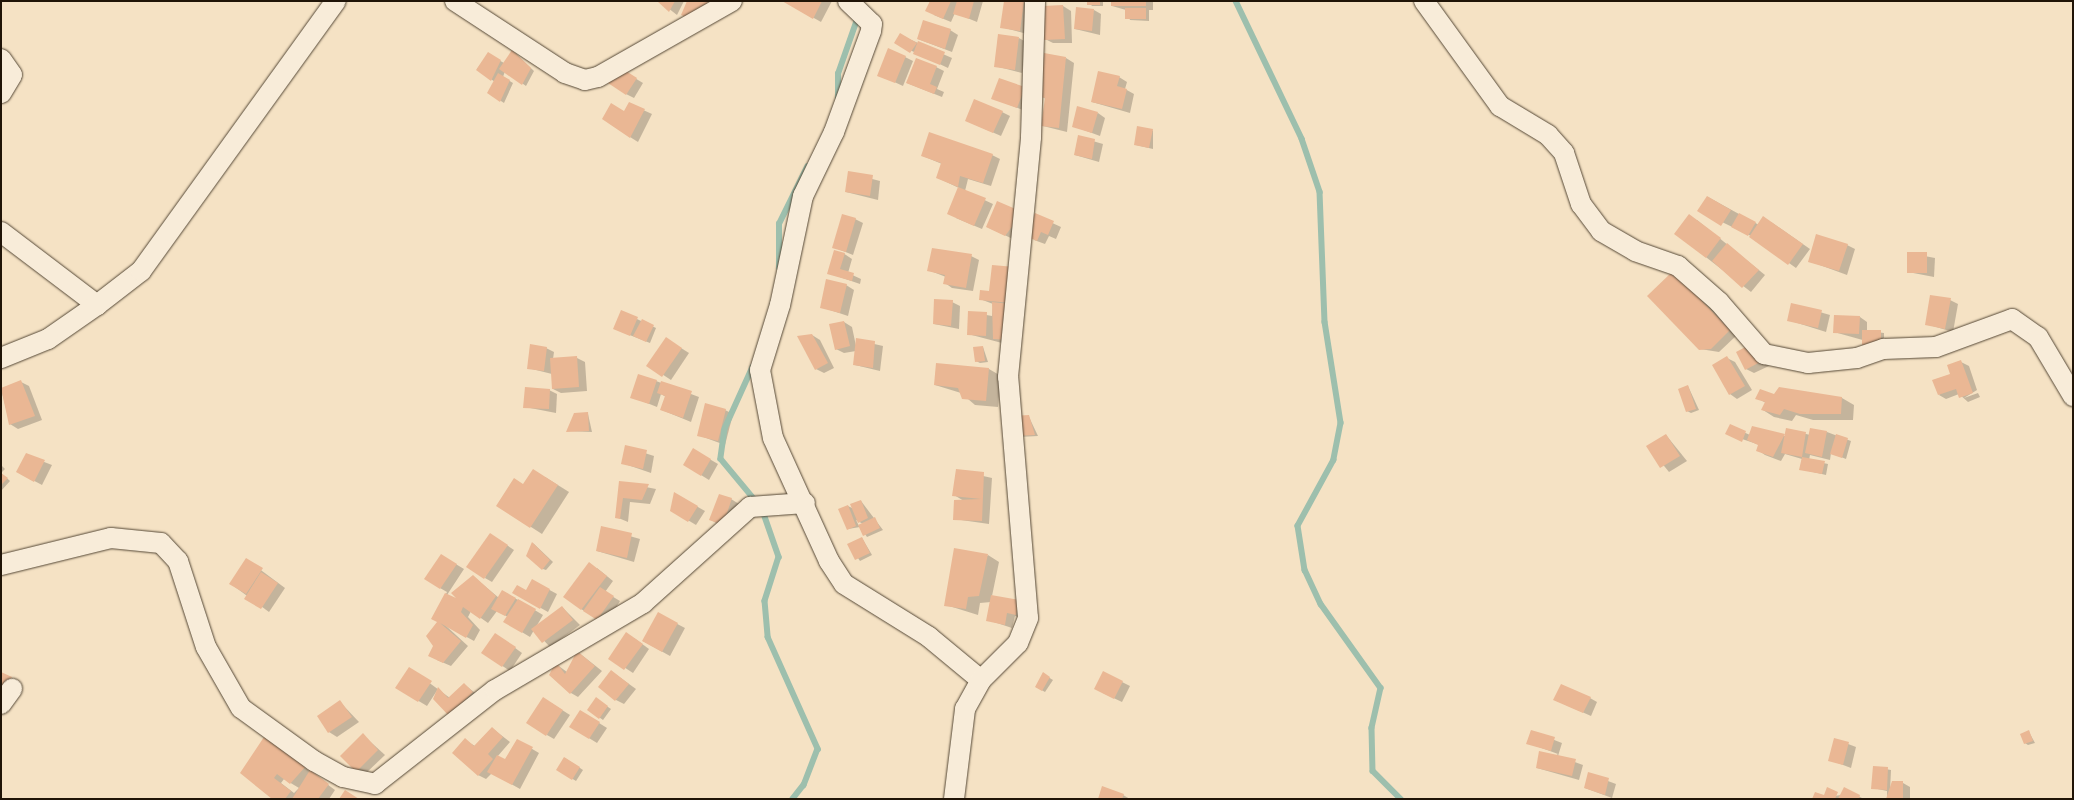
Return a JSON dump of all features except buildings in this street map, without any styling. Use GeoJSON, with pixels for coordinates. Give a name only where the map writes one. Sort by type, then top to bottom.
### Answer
{"type":"FeatureCollection","features":[{"type":"Feature","properties":{"kind":"street"},"geometry":{"type":"LineString","coordinates":[[1,358],[48,339],[141,271],[336,1]]}},
{"type":"Feature","properties":{"kind":"street"},"geometry":{"type":"LineString","coordinates":[[455,1],[565,73],[584,80],[598,77],[732,1]]}},
{"type":"Feature","properties":{"kind":"street"},"geometry":{"type":"LineString","coordinates":[[848,1],[867,19],[870,31],[834,132],[803,196],[780,305],[760,370],[773,438],[805,503],[830,562],[844,584],[929,637],[981,680]]}},
{"type":"Feature","properties":{"kind":"street"},"geometry":{"type":"LineString","coordinates":[[954,799],[958,787],[958,737],[965,710],[981,680],[1018,643],[1028,618],[1008,377],[1031,137],[1035,1]]}},
{"type":"Feature","properties":{"kind":"street"},"geometry":{"type":"LineString","coordinates":[[1424,1],[1500,106],[1548,135],[1564,153],[1581,204],[1601,231],[1635,251],[1678,266],[1719,302],[1764,354],[1808,363],[1857,358],[1883,349],[1936,347],[2012,319],[2038,337],[2073,396]]}},
{"type":"Feature","properties":{"kind":"street"},"geometry":{"type":"LineString","coordinates":[[1,59],[12,75],[1,93]]}},
{"type":"Feature","properties":{"kind":"street"},"geometry":{"type":"LineString","coordinates":[[1,232],[97,305]]}},
{"type":"Feature","properties":{"kind":"street"},"geometry":{"type":"LineString","coordinates":[[1,565],[111,538],[161,543],[178,562],[206,647],[241,708],[314,761],[373,791],[495,690],[643,603],[750,507],[772,503],[805,503]]}},
{"type":"Feature","properties":{"kind":"waterway"},"geometry":{"type":"LineString","coordinates":[[1236,1],[1302,139],[1320,192],[1325,322],[1341,423],[1334,460],[1298,526],[1305,570],[1321,604],[1381,688],[1372,728],[1373,771],[1401,799]]}},
{"type":"Feature","properties":{"kind":"waterway"},"geometry":{"type":"LineString","coordinates":[[838,98],[838,74],[858,17]]}},
{"type":"Feature","properties":{"kind":"waterway"},"geometry":{"type":"LineString","coordinates":[[779,268],[779,224],[807,167]]}},
{"type":"Feature","properties":{"kind":"waterway"},"geometry":{"type":"LineString","coordinates":[[753,367],[725,429],[721,459],[756,501]]}},
{"type":"Feature","properties":{"kind":"waterway"},"geometry":{"type":"LineString","coordinates":[[763,511],[779,557],[765,601],[768,637],[818,749],[804,785],[793,799]]}}]}
